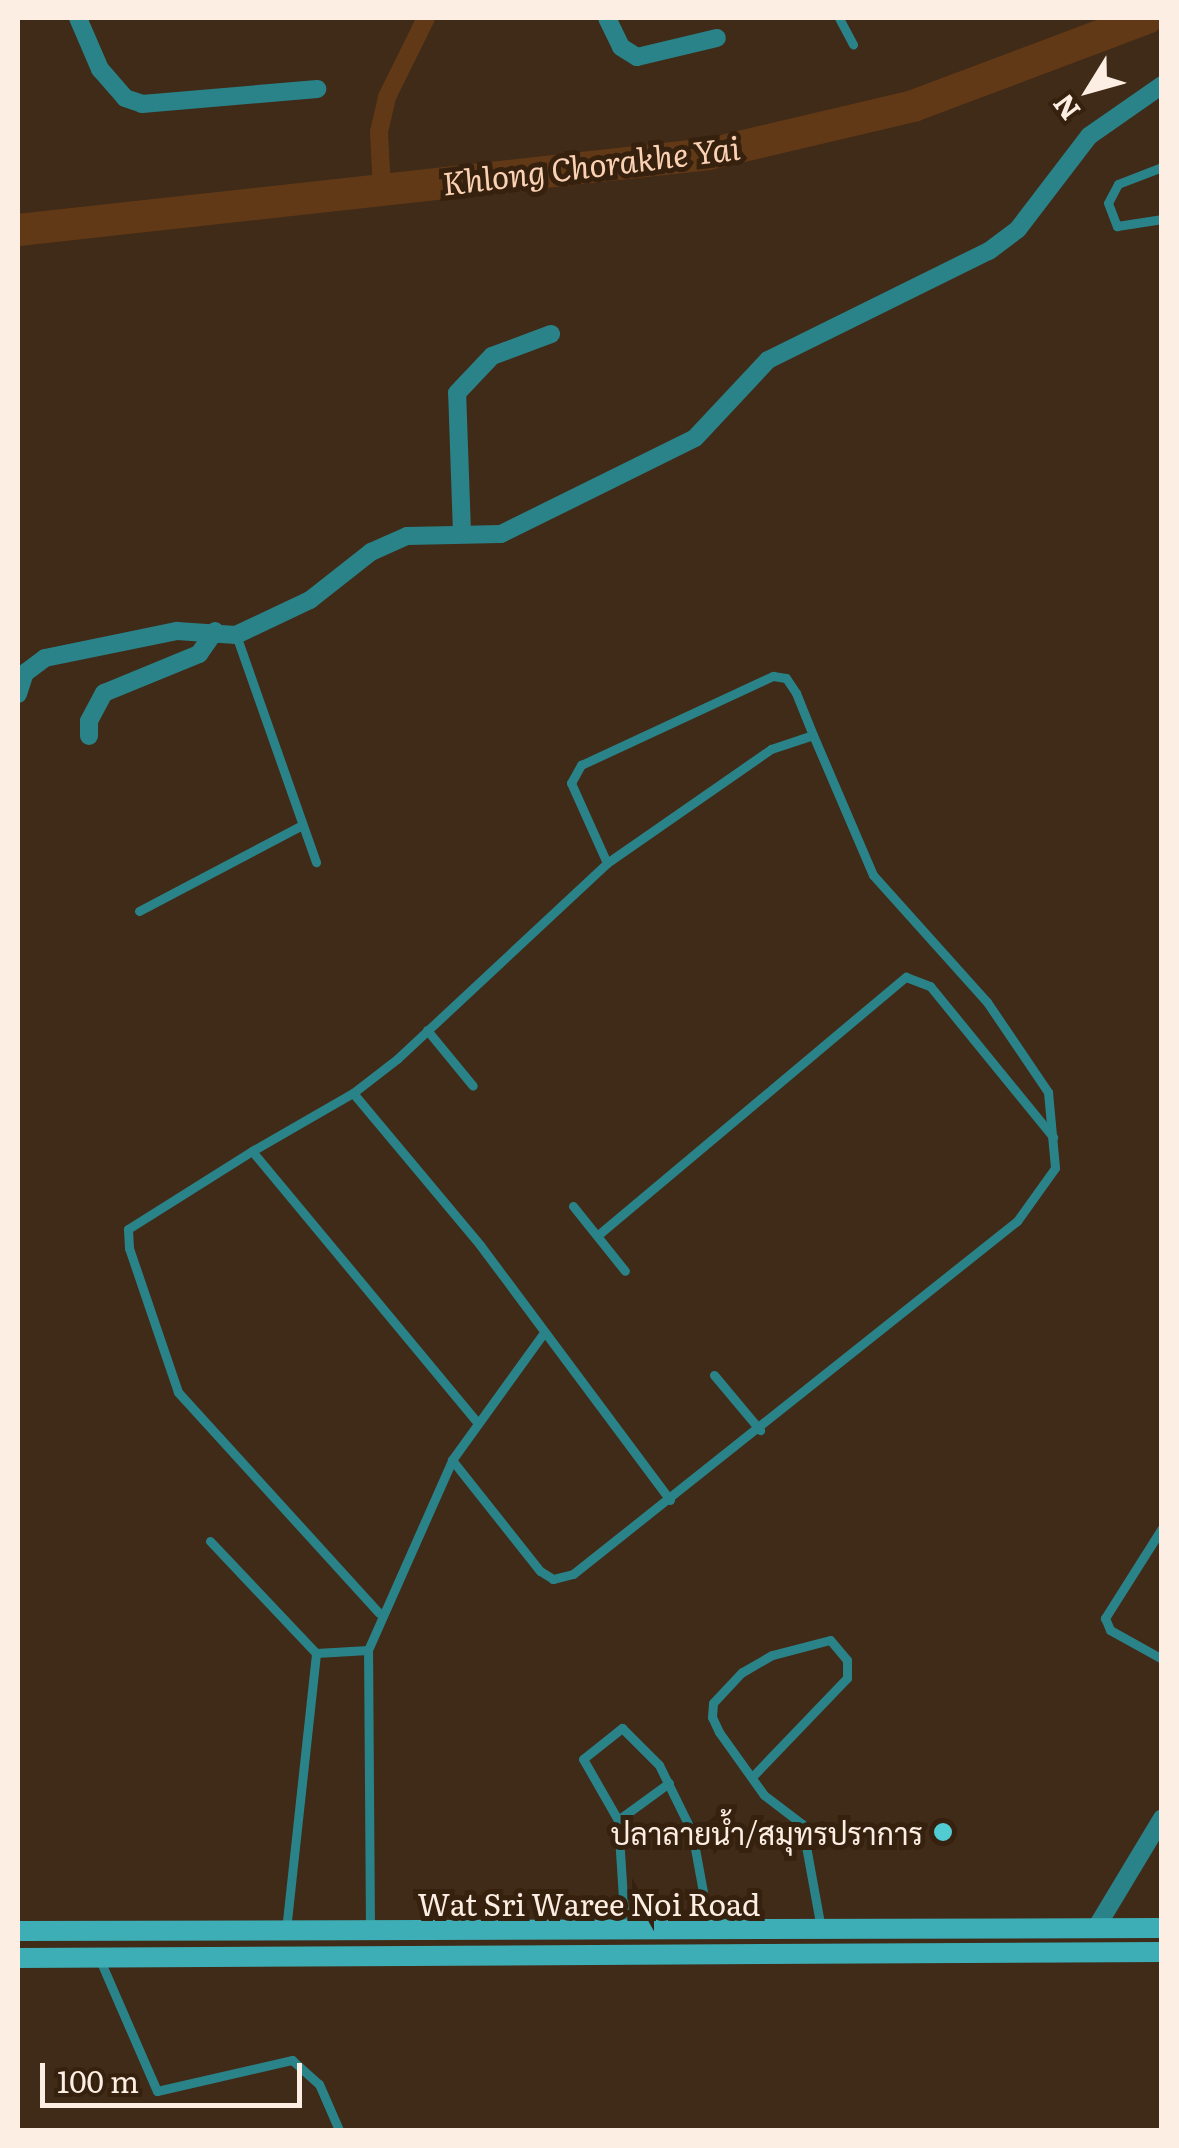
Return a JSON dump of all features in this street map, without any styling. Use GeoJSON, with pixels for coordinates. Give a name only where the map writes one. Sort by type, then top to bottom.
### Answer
{"type":"FeatureCollection","features":[{"type":"Feature","properties":{"kind":"main road"},"geometry":{"type":"LineString","coordinates":[[1053,1928],[1053,1953]]}},
{"type":"Feature","properties":{"kind":"main road","name":"Wat Sri Waree Noi Road"},"geometry":{"type":"LineString","coordinates":[[18,1931],[711,1933],[1162,1928]]}},
{"type":"Feature","properties":{"kind":"main road","name":"Wat Sri Waree Noi Road"},"geometry":{"type":"LineString","coordinates":[[18,1958],[1162,1952]]}},
{"type":"Feature","properties":{"kind":"street"},"geometry":{"type":"LineString","coordinates":[[78,18],[100,70],[125,98],[142,104],[317,89]]}},
{"type":"Feature","properties":{"kind":"street"},"geometry":{"type":"LineString","coordinates":[[606,18],[622,47],[637,57],[717,38]]}},
{"type":"Feature","properties":{"kind":"street"},"geometry":{"type":"LineString","coordinates":[[18,694],[25,672],[45,658],[177,631],[236,635],[310,600],[371,552],[406,536],[500,534],[695,438],[768,360],[1004,240],[1036,208],[1088,136],[1162,85]]}},
{"type":"Feature","properties":{"kind":"street"},"geometry":{"type":"LineString","coordinates":[[462,532],[457,394],[492,356],[551,334]]}},
{"type":"Feature","properties":{"kind":"street"},"geometry":{"type":"LineString","coordinates":[[89,736],[88,720],[104,694],[199,654],[215,631]]}},
{"type":"Feature","properties":{"kind":"street"},"geometry":{"type":"LineString","coordinates":[[1096,1928],[1162,1818]]}},
{"type":"Feature","properties":{"kind":"lane"},"geometry":{"type":"LineString","coordinates":[[838,18],[853,44]]}},
{"type":"Feature","properties":{"kind":"lane"},"geometry":{"type":"LineString","coordinates":[[1162,167],[1118,184],[1108,202],[1118,226],[1162,219]]}},
{"type":"Feature","properties":{"kind":"lane"},"geometry":{"type":"LineString","coordinates":[[236,635],[316,862]]}},
{"type":"Feature","properties":{"kind":"lane"},"geometry":{"type":"LineString","coordinates":[[452,1460],[540,1571],[554,1579],[574,1574],[760,1430],[1017,1221],[1054,1168],[1055,1139],[1048,1092],[988,1002],[873,875],[796,693],[786,678],[773,676],[581,765],[571,783],[607,863]]}},
{"type":"Feature","properties":{"kind":"lane"},"geometry":{"type":"LineString","coordinates":[[379,1614],[178,1392],[128,1248],[128,1229],[140,1217],[354,1093],[607,863],[771,750],[812,735]]}},
{"type":"Feature","properties":{"kind":"lane"},"geometry":{"type":"LineString","coordinates":[[138,910],[302,825]]}},
{"type":"Feature","properties":{"kind":"lane"},"geometry":{"type":"LineString","coordinates":[[598,1235],[906,977],[920,976],[930,986],[1055,1139]]}},
{"type":"Feature","properties":{"kind":"lane"},"geometry":{"type":"LineString","coordinates":[[427,1030],[473,1086]]}},
{"type":"Feature","properties":{"kind":"lane"},"geometry":{"type":"LineString","coordinates":[[354,1093],[480,1245],[542,1335],[670,1500]]}},
{"type":"Feature","properties":{"kind":"lane"},"geometry":{"type":"LineString","coordinates":[[252,1151],[476,1421]]}},
{"type":"Feature","properties":{"kind":"lane"},"geometry":{"type":"LineString","coordinates":[[572,1206],[625,1272]]}},
{"type":"Feature","properties":{"kind":"lane"},"geometry":{"type":"LineString","coordinates":[[370,1933],[368,1650],[379,1614],[452,1460],[476,1421],[542,1335]]}},
{"type":"Feature","properties":{"kind":"lane"},"geometry":{"type":"LineString","coordinates":[[714,1375],[760,1430]]}},
{"type":"Feature","properties":{"kind":"lane"},"geometry":{"type":"LineString","coordinates":[[1162,1528],[1104,1618],[1110,1630],[1162,1659]]}},
{"type":"Feature","properties":{"kind":"lane"},"geometry":{"type":"LineString","coordinates":[[210,1541],[316,1653],[286,1933]]}},
{"type":"Feature","properties":{"kind":"lane"},"geometry":{"type":"LineString","coordinates":[[752,1777],[847,1678],[848,1660],[830,1640],[772,1656],[742,1672],[713,1702],[719,1732],[752,1777],[802,1824],[817,1880],[821,1932]]}},
{"type":"Feature","properties":{"kind":"lane"},"geometry":{"type":"LineString","coordinates":[[316,1653],[368,1650]]}},
{"type":"Feature","properties":{"kind":"lane"},"geometry":{"type":"LineString","coordinates":[[625,1933],[618,1820],[582,1759],[610,1734],[631,1731],[668,1783],[692,1832],[711,1933]]}},
{"type":"Feature","properties":{"kind":"lane"},"geometry":{"type":"LineString","coordinates":[[618,1820],[668,1783]]}},
{"type":"Feature","properties":{"kind":"lane"},"geometry":{"type":"LineString","coordinates":[[99,1958],[157,2091],[292,2060],[319,2084],[339,2130]]}},
{"type":"Feature","properties":{"kind":"waterway"},"geometry":{"type":"LineString","coordinates":[[382,190],[379,132],[387,97],[426,18]]}},
{"type":"Feature","properties":{"kind":"waterway"},"geometry":{"type":"LineString","coordinates":[[1103,18],[1111,31]]}},
{"type":"Feature","properties":{"kind":"waterway","name":"Khlong Chorakhe Yai"},"geometry":{"type":"LineString","coordinates":[[18,230],[709,154],[913,106],[1147,18]]}},
{"type":"Feature","properties":{"kind":"place","name":"ปลาลายน้ำ/สมุทรปราการ"},"geometry":{"type":"Point","coordinates":[943,1832]}}]}
